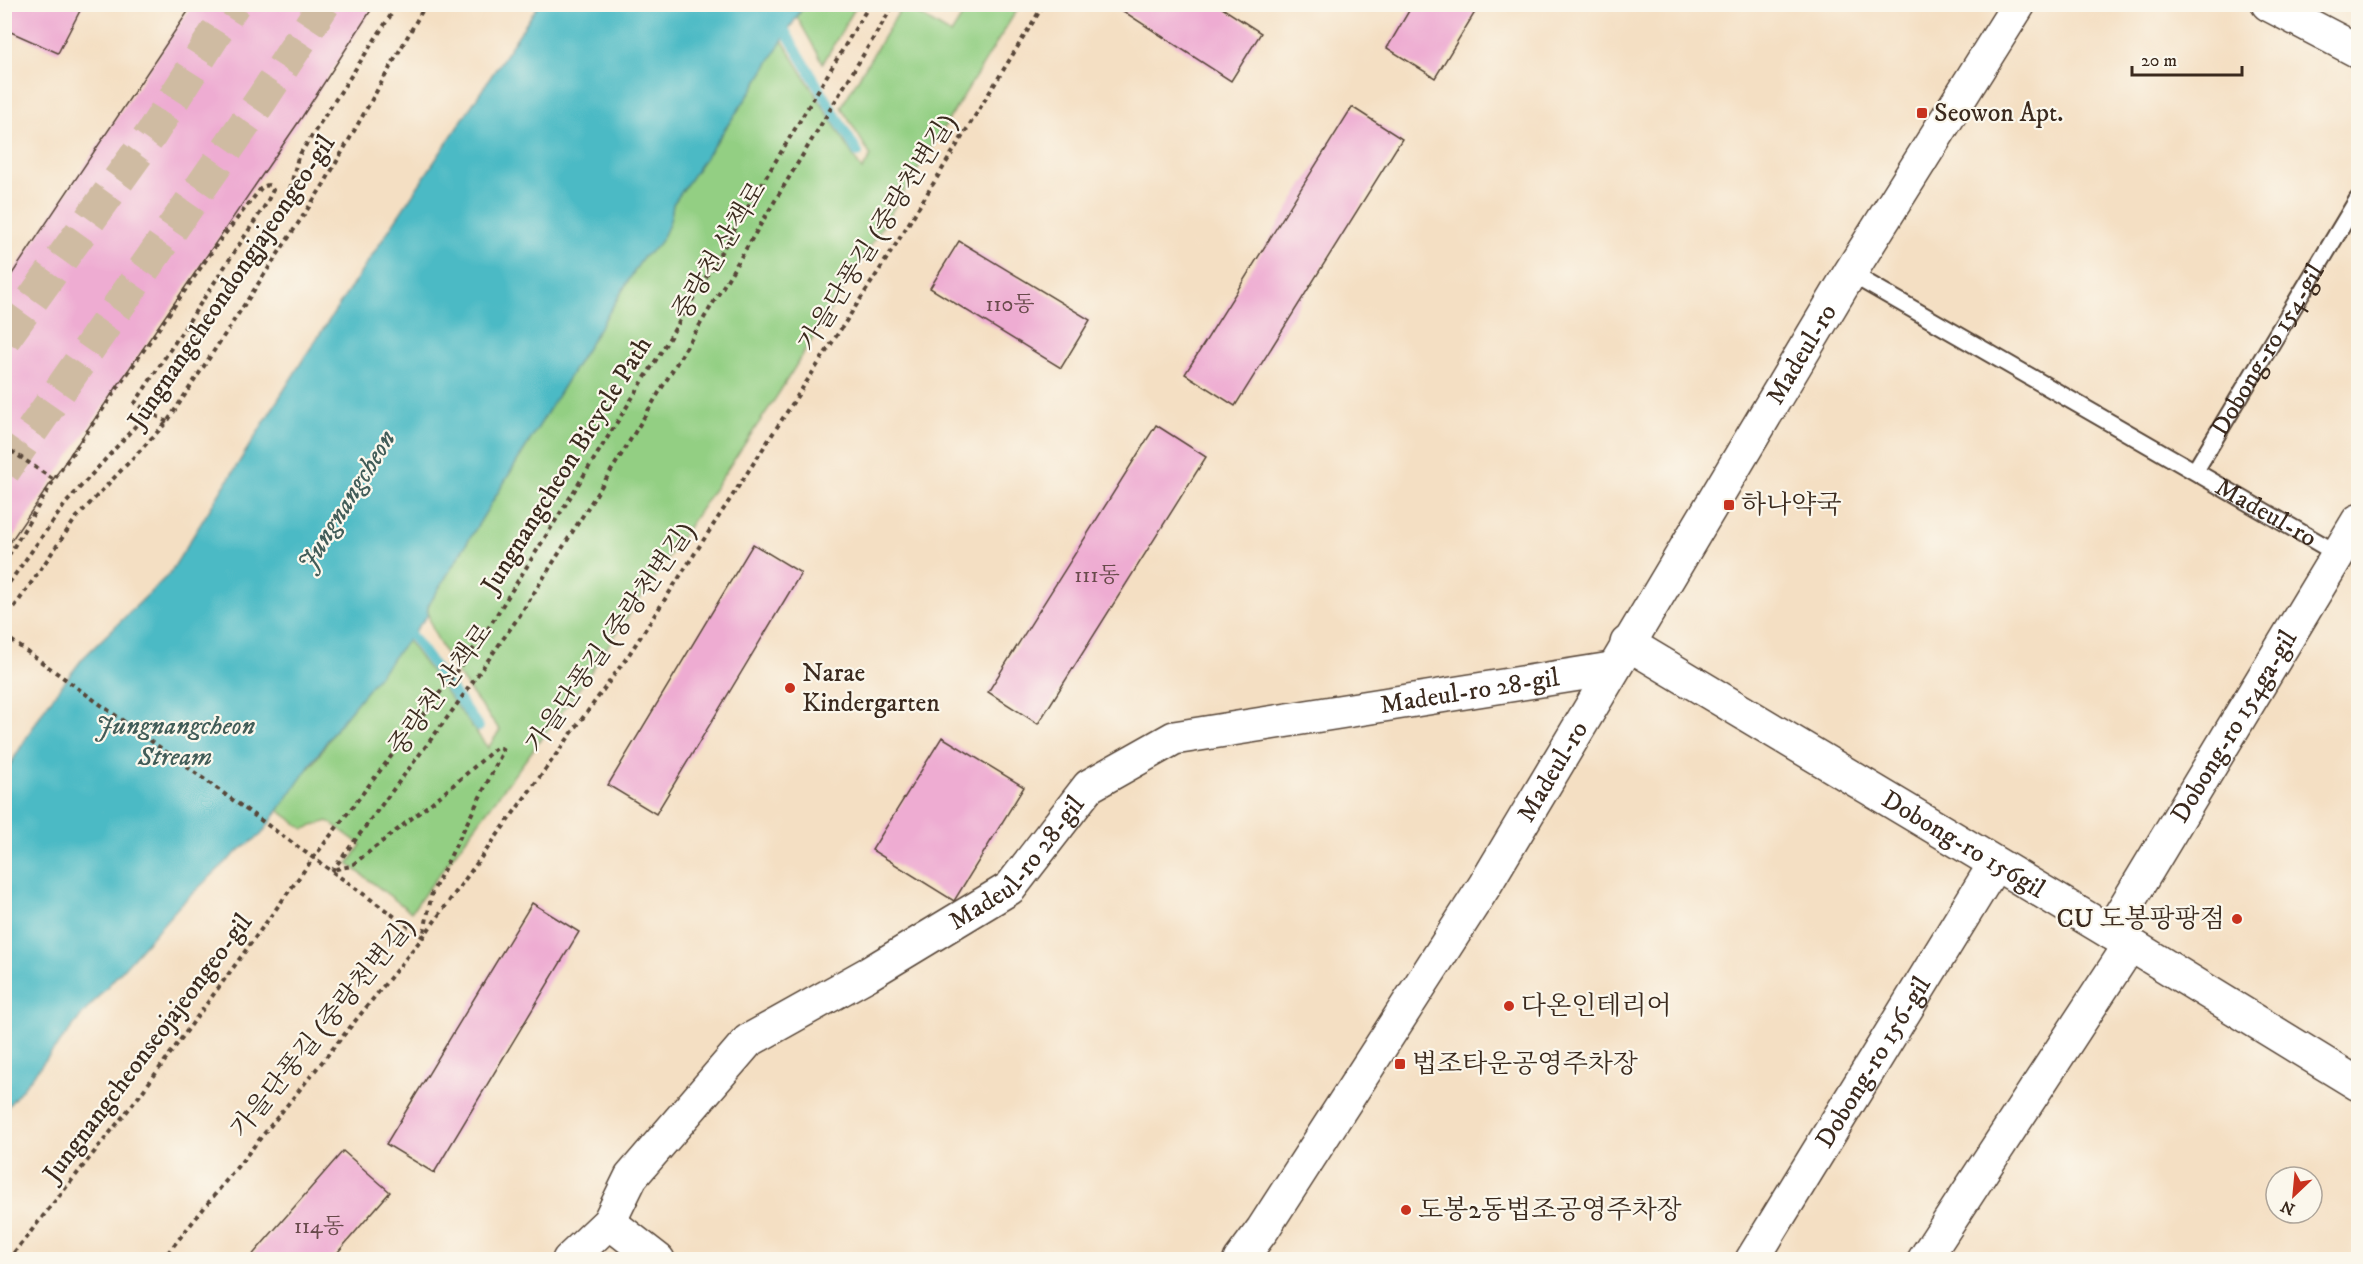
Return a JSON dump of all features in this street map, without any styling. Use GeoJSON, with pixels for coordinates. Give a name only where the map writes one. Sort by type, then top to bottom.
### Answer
{"type":"FeatureCollection","features":[{"type":"Feature","properties":{"kind":"street","name":"Madeul-ro"},"geometry":{"type":"LineString","coordinates":[[1240,1260],[1263,1229],[1485,885],[1619,656],[1850,273],[2019,4]]}},
{"type":"Feature","properties":{"kind":"street"},"geometry":{"type":"LineString","coordinates":[[2268,4],[2358,51]]}},
{"type":"Feature","properties":{"kind":"street","name":"Dobong-ro 154ga-gil"},"geometry":{"type":"LineString","coordinates":[[2120,938],[2358,521]]}},
{"type":"Feature","properties":{"kind":"street","name":"Dobong-ro 156gil"},"geometry":{"type":"LineString","coordinates":[[1619,656],[1995,864],[2358,1084]]}},
{"type":"Feature","properties":{"kind":"street","name":"Madeul-ro 28-gil"},"geometry":{"type":"LineString","coordinates":[[569,1260],[609,1222],[632,1177],[748,1041],[868,974],[1010,888],[1089,786],[1174,738],[1619,656]]}},
{"type":"Feature","properties":{"kind":"street","name":"Dobong-ro 156-gil"},"geometry":{"type":"LineString","coordinates":[[1752,1260],[1995,864]]}},
{"type":"Feature","properties":{"kind":"street"},"geometry":{"type":"LineString","coordinates":[[1924,1260],[2120,938]]}},
{"type":"Feature","properties":{"kind":"street"},"geometry":{"type":"LineString","coordinates":[[609,1222],[658,1260]]}},
{"type":"Feature","properties":{"kind":"lane","name":"Dobong-ro 154-gil"},"geometry":{"type":"LineString","coordinates":[[2195,471],[2358,199]]}},
{"type":"Feature","properties":{"kind":"lane","name":"Madeul-ro"},"geometry":{"type":"LineString","coordinates":[[1850,273],[2338,554]]}},
{"type":"Feature","properties":{"kind":"path"},"geometry":{"type":"LineString","coordinates":[[4,590],[66,503],[149,411],[278,218],[291,190],[292,172],[298,157],[398,4]]}},
{"type":"Feature","properties":{"kind":"path","name":"Jungnangcheondongjajeongeo-gil"},"geometry":{"type":"LineString","coordinates":[[4,622],[76,518],[167,422],[324,184],[426,4]]}},
{"type":"Feature","properties":{"kind":"path","name":"Jungnangcheon Bicycle Path"},"geometry":{"type":"LineString","coordinates":[[314,858],[437,700],[526,572],[870,4]]}},
{"type":"Feature","properties":{"kind":"path","name":"중랑천 산책로"},"geometry":{"type":"LineString","coordinates":[[332,871],[450,714],[520,615],[623,452],[838,93],[894,4]]}},
{"type":"Feature","properties":{"kind":"path","name":"가을단풍길 (중랑천변길)"},"geometry":{"type":"LineString","coordinates":[[162,1260],[423,937],[628,656],[893,249],[1044,4]]}},
{"type":"Feature","properties":{"kind":"path"},"geometry":{"type":"LineString","coordinates":[[4,563],[54,480],[227,231],[264,185],[268,185],[273,190],[266,204],[135,403],[167,422]]}},
{"type":"Feature","properties":{"kind":"path"},"geometry":{"type":"LineString","coordinates":[[4,446],[54,480]]}},
{"type":"Feature","properties":{"kind":"path"},"geometry":{"type":"LineString","coordinates":[[4,634],[423,937],[432,893],[503,751],[501,748],[496,748],[444,793],[351,866],[332,871]]}},
{"type":"Feature","properties":{"kind":"path","name":"Jungnangcheonseojajeongeo-gil"},"geometry":{"type":"LineString","coordinates":[[8,1260],[140,1095],[314,858]]}},
{"type":"Feature","properties":{"kind":"green space"},"geometry":{"type":"Polygon","coordinates":[[[804,5],[857,5],[823,63],[797,17],[804,5]]]}},
{"type":"Feature","properties":{"kind":"green space"},"geometry":{"type":"Polygon","coordinates":[[[903,5],[951,34],[969,5],[1020,5],[777,396],[581,686],[411,912],[348,864],[361,845],[328,821],[304,829],[278,810],[300,777],[313,764],[337,727],[407,640],[488,748],[500,730],[444,652],[429,619],[428,606],[643,257],[650,253],[660,241],[668,227],[673,204],[752,90],[782,40],[862,170],[871,156],[841,107],[903,5]]]}},
{"type":"Feature","properties":{"kind":"water","name":"Jungnangcheon Stream"},"geometry":{"type":"Polygon","coordinates":[[[539,4],[804,5],[752,90],[673,204],[668,227],[660,241],[650,253],[643,257],[428,606],[427,616],[337,727],[261,835],[237,852],[180,905],[82,1015],[5,1110],[5,773],[46,706],[83,658],[170,573],[304,358],[539,4]]]}},
{"type":"Feature","properties":{"kind":"building"},"geometry":{"type":"Polygon","coordinates":[[[193,4],[375,4],[302,117],[4,551],[4,286],[193,4]]]}},
{"type":"Feature","properties":{"kind":"building"},"geometry":{"type":"Polygon","coordinates":[[[1112,4],[1216,4],[1261,33],[1231,81],[1112,4]]]}},
{"type":"Feature","properties":{"kind":"building"},"geometry":{"type":"Polygon","coordinates":[[[1413,4],[1480,4],[1435,78],[1387,48],[1413,4]]]}},
{"type":"Feature","properties":{"kind":"building"},"geometry":{"type":"Polygon","coordinates":[[[4,5],[83,5],[58,53],[4,29],[4,5]]]}},
{"type":"Feature","properties":{"kind":"building"},"geometry":{"type":"Polygon","coordinates":[[[1352,107],[1402,139],[1235,406],[1185,374],[1352,107]]]}},
{"type":"Feature","properties":{"kind":"building"},"geometry":{"type":"Polygon","coordinates":[[[959,241],[1090,320],[1061,368],[930,288],[959,241]]]}},
{"type":"Feature","properties":{"kind":"building"},"geometry":{"type":"Polygon","coordinates":[[[1156,425],[1206,457],[1038,724],[988,692],[1156,425]]]}},
{"type":"Feature","properties":{"kind":"building"},"geometry":{"type":"Polygon","coordinates":[[[753,544],[801,573],[656,814],[608,785],[753,544]]]}},
{"type":"Feature","properties":{"kind":"building"},"geometry":{"type":"Polygon","coordinates":[[[942,737],[1024,787],[954,901],[872,850],[942,737]]]}},
{"type":"Feature","properties":{"kind":"building"},"geometry":{"type":"Polygon","coordinates":[[[532,903],[579,932],[434,1173],[386,1144],[532,903]]]}},
{"type":"Feature","properties":{"kind":"building"},"geometry":{"type":"Polygon","coordinates":[[[343,1151],[390,1192],[331,1260],[248,1260],[343,1151]]]}},
{"type":"Feature","properties":{"kind":"waterway"},"geometry":{"type":"LineString","coordinates":[[769,4],[858,153]]}},
{"type":"Feature","properties":{"kind":"waterway"},"geometry":{"type":"LineString","coordinates":[[403,624],[479,727]]}},
{"type":"Feature","properties":{"kind":"tunnel"},"geometry":{"type":"LineString","coordinates":[[4,339],[152,133],[234,4]]}},
{"type":"Feature","properties":{"kind":"tunnel"},"geometry":{"type":"LineString","coordinates":[[4,471],[262,99],[324,4]]}},
{"type":"Feature","properties":{"kind":"place","name":"Seowon Apt."},"geometry":{"type":"Point","coordinates":[1922,113]}},
{"type":"Feature","properties":{"kind":"place","name":"하나약국"},"geometry":{"type":"Point","coordinates":[1729,505]}},
{"type":"Feature","properties":{"kind":"place","name":"Narae Kindergarten"},"geometry":{"type":"Point","coordinates":[790,688]}},
{"type":"Feature","properties":{"kind":"place","name":"CU 도봉팡팡점"},"geometry":{"type":"Point","coordinates":[2237,919]}},
{"type":"Feature","properties":{"kind":"place","name":"다온인테리어"},"geometry":{"type":"Point","coordinates":[1509,1006]}},
{"type":"Feature","properties":{"kind":"place","name":"법조타운공영주차장"},"geometry":{"type":"Point","coordinates":[1400,1064]}},
{"type":"Feature","properties":{"kind":"place","name":"도봉2동법조공영주차장"},"geometry":{"type":"Point","coordinates":[1406,1210]}},
{"type":"Feature","properties":{"kind":"water label","name":"Jungnangcheon"},"geometry":{"type":"Point","coordinates":[347,501]}}]}
